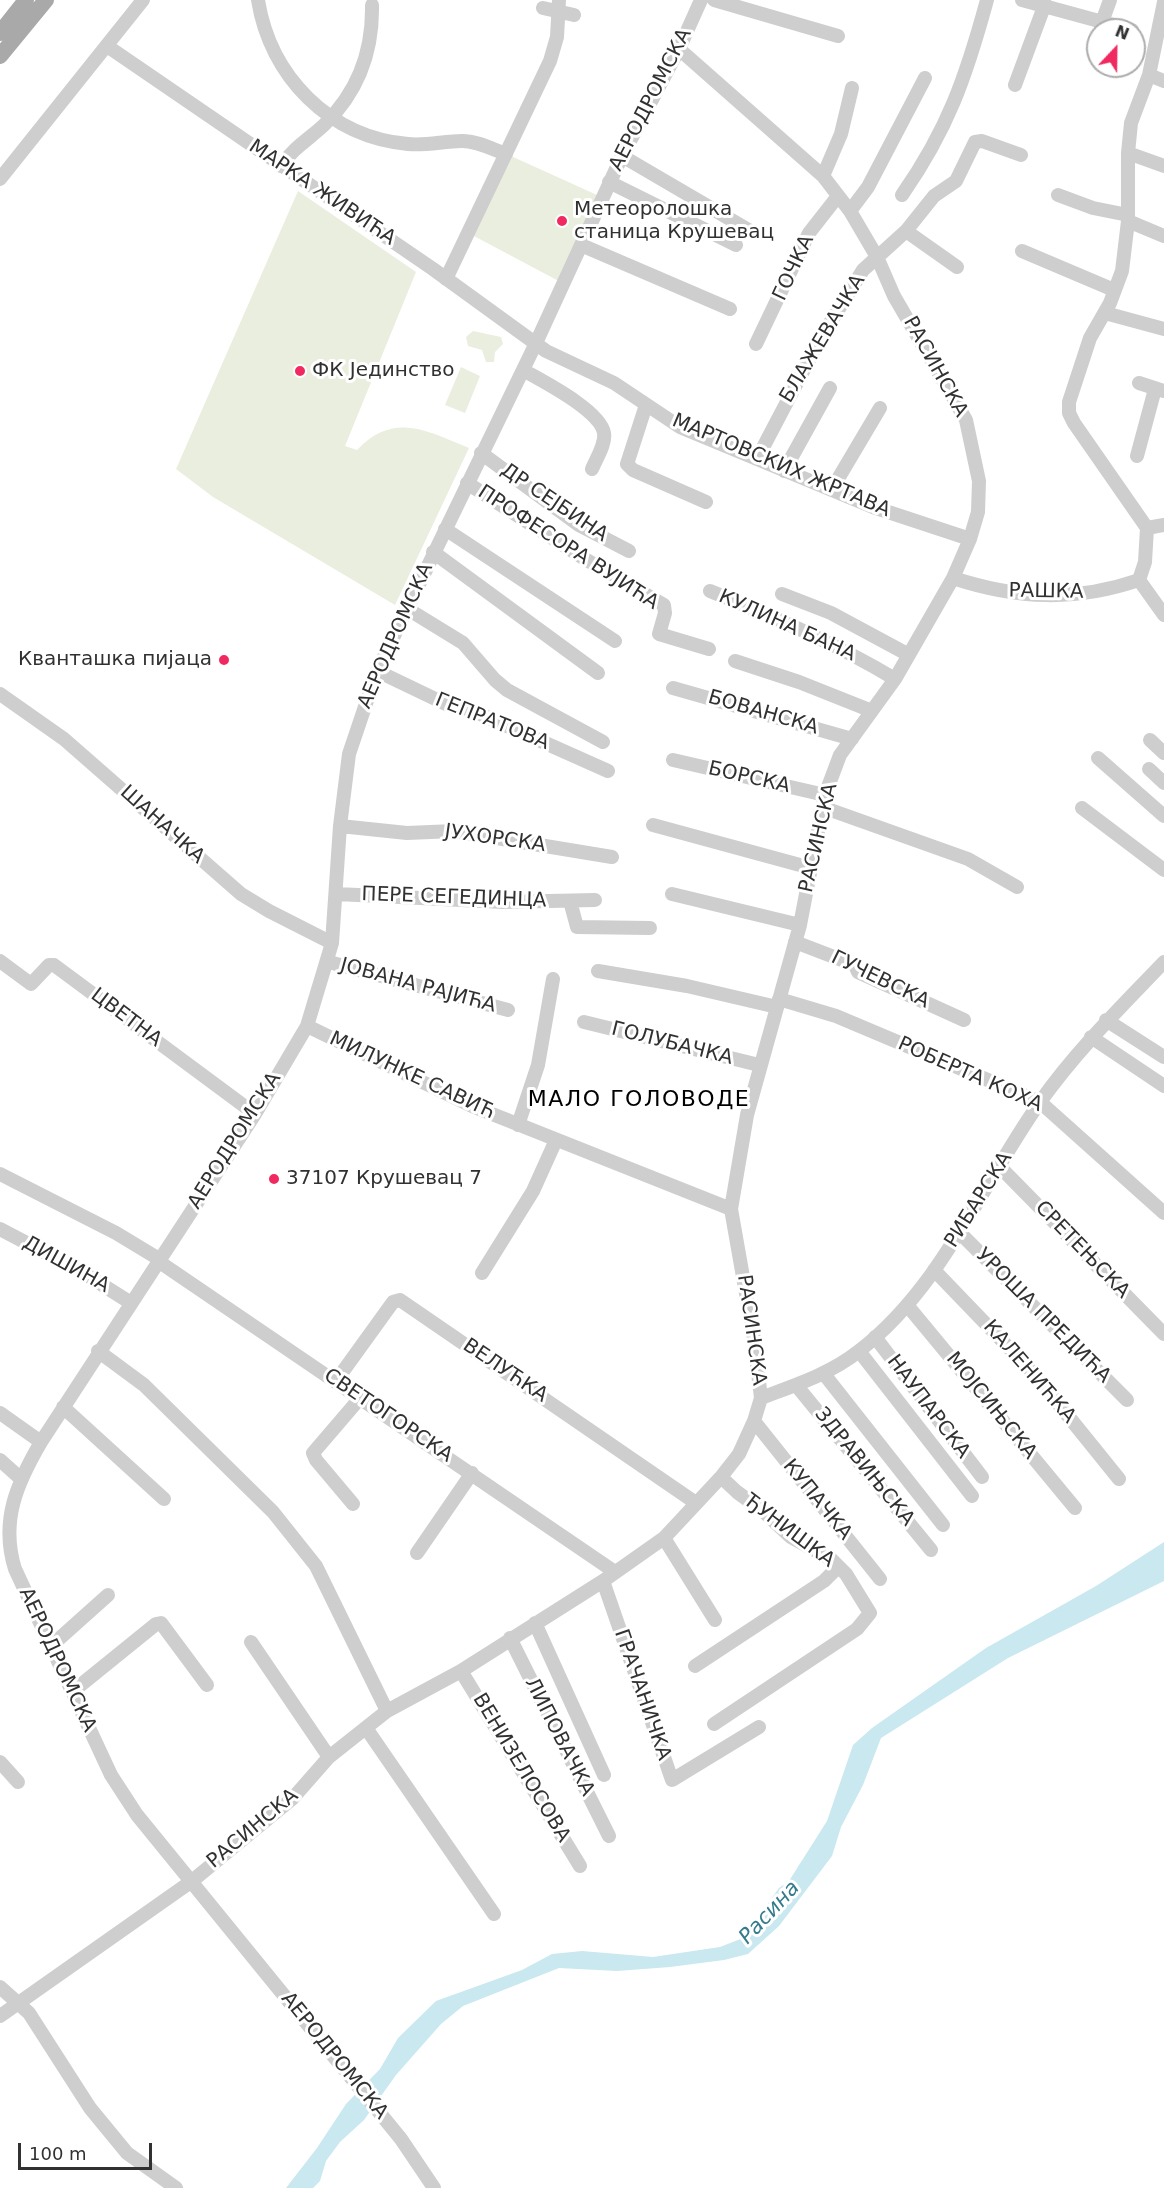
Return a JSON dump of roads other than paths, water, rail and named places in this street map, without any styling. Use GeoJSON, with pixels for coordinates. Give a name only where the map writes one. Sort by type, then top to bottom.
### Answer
{"type":"FeatureCollection","features":[{"type":"Feature","properties":{"kind":"main road"},"geometry":{"type":"LineString","coordinates":[[0,33],[26,0]]}},
{"type":"Feature","properties":{"kind":"main road"},"geometry":{"type":"LineString","coordinates":[[0,56],[45,0]]}},
{"type":"Feature","properties":{"kind":"street"},"geometry":{"type":"LineString","coordinates":[[0,179],[143,0]]}},
{"type":"Feature","properties":{"kind":"street"},"geometry":{"type":"LineString","coordinates":[[258,0],[261,19],[273,51],[283,68],[298,89],[331,118],[359,132],[384,140],[430,145],[463,141],[477,143],[506,154]]}},
{"type":"Feature","properties":{"kind":"street","name":"АЕРОДРОМСКА"},"geometry":{"type":"LineString","coordinates":[[434,2188],[401,2139],[137,1815],[111,1774],[51,1646],[3,1535],[20,1478],[41,1442],[157,1259],[255,1114],[307,1026],[329,962],[333,943],[340,826],[349,754],[377,671],[536,343],[609,182],[679,49],[701,0]]}},
{"type":"Feature","properties":{"kind":"street"},"geometry":{"type":"LineString","coordinates":[[714,0],[838,36]]}},
{"type":"Feature","properties":{"kind":"street"},"geometry":{"type":"LineString","coordinates":[[902,195],[949,118],[962,87],[987,0]]}},
{"type":"Feature","properties":{"kind":"street"},"geometry":{"type":"LineString","coordinates":[[1022,0],[1045,4],[1089,18]]}},
{"type":"Feature","properties":{"kind":"street"},"geometry":{"type":"LineString","coordinates":[[1103,18],[1110,0]]}},
{"type":"Feature","properties":{"kind":"street"},"geometry":{"type":"LineString","coordinates":[[281,166],[301,143],[331,118],[352,89],[367,58],[373,2]]}},
{"type":"Feature","properties":{"kind":"street"},"geometry":{"type":"LineString","coordinates":[[1164,3],[1155,36],[1149,75],[1131,123],[1128,153],[1128,218],[1122,271],[1105,313],[1090,338],[1070,402],[1070,413],[1082,436],[1147,528],[1145,562],[1139,580],[1164,615]]}},
{"type":"Feature","properties":{"kind":"street"},"geometry":{"type":"LineString","coordinates":[[1015,85],[1045,4]]}},
{"type":"Feature","properties":{"kind":"street"},"geometry":{"type":"LineString","coordinates":[[543,8],[559,5],[574,15]]}},
{"type":"Feature","properties":{"kind":"street"},"geometry":{"type":"LineString","coordinates":[[446,279],[555,49],[559,5]]}},
{"type":"Feature","properties":{"kind":"street"},"geometry":{"type":"LineString","coordinates":[[1146,34],[1155,36]]}},
{"type":"Feature","properties":{"kind":"street","name":"МАРКА ЖИВИЋА"},"geometry":{"type":"LineString","coordinates":[[107,46],[536,343]]}},
{"type":"Feature","properties":{"kind":"street","name":"РАСИНСКА"},"geometry":{"type":"LineString","coordinates":[[0,2016],[192,1881],[293,1798],[329,1756],[387,1712],[461,1671],[603,1581],[664,1538],[721,1477],[739,1454],[754,1421],[761,1398],[754,1339],[731,1209],[747,1115],[759,1065],[800,925],[824,801],[840,755],[895,679],[953,578],[970,539],[978,512],[979,481],[966,420],[894,296],[877,257],[850,212],[823,176],[679,49]]}},
{"type":"Feature","properties":{"kind":"street"},"geometry":{"type":"LineString","coordinates":[[1149,75],[1164,81]]}},
{"type":"Feature","properties":{"kind":"street"},"geometry":{"type":"LineString","coordinates":[[850,212],[868,187],[925,78]]}},
{"type":"Feature","properties":{"kind":"street"},"geometry":{"type":"LineString","coordinates":[[823,176],[841,134],[852,88]]}},
{"type":"Feature","properties":{"kind":"street","name":"БЛАЖЕВАЧКА"},"geometry":{"type":"LineString","coordinates":[[757,459],[820,339],[863,270],[906,231],[934,196],[956,181],[978,140],[1021,155]]}},
{"type":"Feature","properties":{"kind":"street"},"geometry":{"type":"LineString","coordinates":[[1128,153],[1164,166]]}},
{"type":"Feature","properties":{"kind":"street"},"geometry":{"type":"LineString","coordinates":[[622,156],[752,232]]}},
{"type":"Feature","properties":{"kind":"street"},"geometry":{"type":"LineString","coordinates":[[609,182],[736,245]]}},
{"type":"Feature","properties":{"kind":"street"},"geometry":{"type":"LineString","coordinates":[[1058,195],[1128,218],[1164,236]]}},
{"type":"Feature","properties":{"kind":"street","name":"ГОЧКА"},"geometry":{"type":"LineString","coordinates":[[756,344],[809,233],[838,196]]}},
{"type":"Feature","properties":{"kind":"street"},"geometry":{"type":"LineString","coordinates":[[906,231],[957,267]]}},
{"type":"Feature","properties":{"kind":"street"},"geometry":{"type":"LineString","coordinates":[[581,245],[730,309]]}},
{"type":"Feature","properties":{"kind":"street"},"geometry":{"type":"LineString","coordinates":[[1022,251],[1114,290]]}},
{"type":"Feature","properties":{"kind":"street"},"geometry":{"type":"LineString","coordinates":[[1105,313],[1164,329]]}},
{"type":"Feature","properties":{"kind":"street","name":"МАРТОВСКИХ ЖРТАВА"},"geometry":{"type":"LineString","coordinates":[[536,343],[546,351],[614,383],[680,427],[873,507],[970,539]]}},
{"type":"Feature","properties":{"kind":"street"},"geometry":{"type":"LineString","coordinates":[[522,370],[582,407],[601,427],[603,441],[592,469]]}},
{"type":"Feature","properties":{"kind":"street"},"geometry":{"type":"LineString","coordinates":[[1137,456],[1159,390],[1139,383]]}},
{"type":"Feature","properties":{"kind":"street"},"geometry":{"type":"LineString","coordinates":[[784,471],[830,388]]}},
{"type":"Feature","properties":{"kind":"street"},"geometry":{"type":"LineString","coordinates":[[646,405],[627,464],[633,470],[706,502]]}},
{"type":"Feature","properties":{"kind":"street"},"geometry":{"type":"LineString","coordinates":[[832,489],[880,408]]}},
{"type":"Feature","properties":{"kind":"street","name":"ДР СЕЈБИНА"},"geometry":{"type":"LineString","coordinates":[[482,453],[579,525],[629,551]]}},
{"type":"Feature","properties":{"kind":"street","name":"ПРОФЕСОРА ВУЈИЋА"},"geometry":{"type":"LineString","coordinates":[[467,483],[585,559],[664,605],[665,613],[658,634],[709,649]]}},
{"type":"Feature","properties":{"kind":"street"},"geometry":{"type":"LineString","coordinates":[[1147,528],[1164,525]]}},
{"type":"Feature","properties":{"kind":"street"},"geometry":{"type":"LineString","coordinates":[[445,529],[615,641]]}},
{"type":"Feature","properties":{"kind":"street"},"geometry":{"type":"LineString","coordinates":[[433,552],[598,673]]}},
{"type":"Feature","properties":{"kind":"street","name":"РАШКА"},"geometry":{"type":"LineString","coordinates":[[953,578],[1015,595],[1061,595],[1106,591],[1139,580]]}},
{"type":"Feature","properties":{"kind":"street","name":"КУЛИНА БАНА"},"geometry":{"type":"LineString","coordinates":[[710,591],[805,629],[842,647],[895,679]]}},
{"type":"Feature","properties":{"kind":"street"},"geometry":{"type":"LineString","coordinates":[[782,594],[831,613],[909,655]]}},
{"type":"Feature","properties":{"kind":"street"},"geometry":{"type":"LineString","coordinates":[[406,608],[463,643],[495,680],[507,690],[603,742]]}},
{"type":"Feature","properties":{"kind":"street"},"geometry":{"type":"LineString","coordinates":[[735,661],[799,682],[872,711]]}},
{"type":"Feature","properties":{"kind":"street","name":"ГЕПРАТОВА"},"geometry":{"type":"LineString","coordinates":[[377,671],[450,706],[469,709],[608,771]]}},
{"type":"Feature","properties":{"kind":"street","name":"БОВАНСКА"},"geometry":{"type":"LineString","coordinates":[[673,688],[852,739]]}},
{"type":"Feature","properties":{"kind":"street","name":"ШАНАЧКА"},"geometry":{"type":"LineString","coordinates":[[0,694],[64,739],[241,894],[268,911],[333,943]]}},
{"type":"Feature","properties":{"kind":"street"},"geometry":{"type":"LineString","coordinates":[[1150,741],[1164,753]]}},
{"type":"Feature","properties":{"kind":"street"},"geometry":{"type":"LineString","coordinates":[[1098,758],[1164,816]]}},
{"type":"Feature","properties":{"kind":"street","name":"БОРСКА"},"geometry":{"type":"LineString","coordinates":[[673,760],[824,801],[968,859],[1017,887]]}},
{"type":"Feature","properties":{"kind":"street"},"geometry":{"type":"LineString","coordinates":[[1149,769],[1164,783]]}},
{"type":"Feature","properties":{"kind":"street"},"geometry":{"type":"LineString","coordinates":[[1082,808],[1164,870]]}},
{"type":"Feature","properties":{"kind":"street"},"geometry":{"type":"LineString","coordinates":[[653,825],[811,868]]}},
{"type":"Feature","properties":{"kind":"street","name":"ЈУХОРСКА"},"geometry":{"type":"LineString","coordinates":[[340,826],[407,833],[454,831],[612,857]]}},
{"type":"Feature","properties":{"kind":"street","name":"ПЕРЕ СЕГЕДИНЦА"},"geometry":{"type":"LineString","coordinates":[[337,894],[503,902],[595,900]]}},
{"type":"Feature","properties":{"kind":"street"},"geometry":{"type":"LineString","coordinates":[[672,894],[800,925]]}},
{"type":"Feature","properties":{"kind":"street","name":"ПЕРЕ СЕГЕДИНЦА"},"geometry":{"type":"LineString","coordinates":[[570,901],[577,927],[650,928]]}},
{"type":"Feature","properties":{"kind":"street","name":"ГУЧЕВСКА"},"geometry":{"type":"LineString","coordinates":[[795,942],[855,965],[858,972],[964,1020]]}},
{"type":"Feature","properties":{"kind":"street","name":"ЦВЕТНА"},"geometry":{"type":"LineString","coordinates":[[0,961],[31,984],[49,965],[54,964],[255,1114]]}},
{"type":"Feature","properties":{"kind":"street","name":"ЈОВАНА РАЈИЋА"},"geometry":{"type":"LineString","coordinates":[[329,962],[508,1010]]}},
{"type":"Feature","properties":{"kind":"street","name":"РИБАРСКА"},"geometry":{"type":"LineString","coordinates":[[761,1398],[824,1374],[859,1352],[907,1305],[959,1232],[1040,1102],[1106,1020],[1164,962]]}},
{"type":"Feature","properties":{"kind":"street","name":"РОБЕРТА КОХА"},"geometry":{"type":"LineString","coordinates":[[598,971],[778,1003],[836,1016],[1040,1102],[1164,1214]]}},
{"type":"Feature","properties":{"kind":"street","name":"МИЛУНКЕ САВИЋ"},"geometry":{"type":"LineString","coordinates":[[518,1125],[538,1065],[553,979]]}},
{"type":"Feature","properties":{"kind":"street"},"geometry":{"type":"LineString","coordinates":[[1106,1020],[1164,1057]]}},
{"type":"Feature","properties":{"kind":"street","name":"ГОЛУБАЧКА"},"geometry":{"type":"LineString","coordinates":[[584,1022],[759,1065]]}},
{"type":"Feature","properties":{"kind":"street","name":"МИЛУНКЕ САВИЋ"},"geometry":{"type":"LineString","coordinates":[[307,1026],[518,1125],[731,1209]]}},
{"type":"Feature","properties":{"kind":"street"},"geometry":{"type":"LineString","coordinates":[[1091,1037],[1164,1086]]}},
{"type":"Feature","properties":{"kind":"street"},"geometry":{"type":"LineString","coordinates":[[482,1273],[533,1191],[556,1140]]}},
{"type":"Feature","properties":{"kind":"street","name":"СРЕТЕЊСКА"},"geometry":{"type":"LineString","coordinates":[[1000,1167],[1164,1334]]}},
{"type":"Feature","properties":{"kind":"street","name":"СВЕТОГОРСКА"},"geometry":{"type":"LineString","coordinates":[[0,1174],[116,1233],[157,1259],[615,1572]]}},
{"type":"Feature","properties":{"kind":"street","name":"ДИШИНА"},"geometry":{"type":"LineString","coordinates":[[0,1229],[82,1272],[131,1303]]}},
{"type":"Feature","properties":{"kind":"street","name":"УРОША ПРЕДИЋА"},"geometry":{"type":"LineString","coordinates":[[959,1232],[1127,1400]]}},
{"type":"Feature","properties":{"kind":"street","name":"КАЛЕНИЋКА"},"geometry":{"type":"LineString","coordinates":[[934,1270],[1035,1374],[1119,1479]]}},
{"type":"Feature","properties":{"kind":"street","name":"ВЕЛУЋКА"},"geometry":{"type":"LineString","coordinates":[[336,1381],[393,1302],[399,1300],[696,1503]]}},
{"type":"Feature","properties":{"kind":"street","name":"МОЈСИЊСКА"},"geometry":{"type":"LineString","coordinates":[[907,1305],[1075,1508]]}},
{"type":"Feature","properties":{"kind":"street","name":"НАУПАРСКА"},"geometry":{"type":"LineString","coordinates":[[875,1337],[982,1477]]}},
{"type":"Feature","properties":{"kind":"street"},"geometry":{"type":"LineString","coordinates":[[98,1352],[144,1385],[273,1512],[316,1566],[387,1712]]}},
{"type":"Feature","properties":{"kind":"street"},"geometry":{"type":"LineString","coordinates":[[859,1352],[972,1496]]}},
{"type":"Feature","properties":{"kind":"street"},"geometry":{"type":"LineString","coordinates":[[824,1374],[943,1525]]}},
{"type":"Feature","properties":{"kind":"street","name":"ЗДРАВИЊСКА"},"geometry":{"type":"LineString","coordinates":[[796,1385],[931,1550]]}},
{"type":"Feature","properties":{"kind":"street"},"geometry":{"type":"LineString","coordinates":[[353,1504],[316,1460],[313,1453],[361,1397]]}},
{"type":"Feature","properties":{"kind":"street"},"geometry":{"type":"LineString","coordinates":[[63,1407],[164,1500]]}},
{"type":"Feature","properties":{"kind":"street"},"geometry":{"type":"LineString","coordinates":[[0,1413],[41,1442]]}},
{"type":"Feature","properties":{"kind":"street","name":"КУПАЧКА"},"geometry":{"type":"LineString","coordinates":[[754,1421],[880,1579]]}},
{"type":"Feature","properties":{"kind":"street"},"geometry":{"type":"LineString","coordinates":[[0,1460],[20,1478]]}},
{"type":"Feature","properties":{"kind":"street"},"geometry":{"type":"LineString","coordinates":[[417,1553],[472,1473]]}},
{"type":"Feature","properties":{"kind":"street","name":"ЂУНИШКА"},"geometry":{"type":"LineString","coordinates":[[714,1724],[766,1691],[869,1618],[869,1609],[828,1556],[791,1538],[763,1511],[721,1477]]}},
{"type":"Feature","properties":{"kind":"street"},"geometry":{"type":"LineString","coordinates":[[664,1538],[715,1620]]}},
{"type":"Feature","properties":{"kind":"street"},"geometry":{"type":"LineString","coordinates":[[695,1666],[824,1581],[838,1567]]}},
{"type":"Feature","properties":{"kind":"street","name":"ГРАЧАНИЧКА"},"geometry":{"type":"LineString","coordinates":[[603,1581],[672,1780],[759,1727]]}},
{"type":"Feature","properties":{"kind":"street"},"geometry":{"type":"LineString","coordinates":[[51,1646],[108,1595]]}},
{"type":"Feature","properties":{"kind":"street"},"geometry":{"type":"LineString","coordinates":[[72,1692],[156,1624],[161,1623],[207,1685]]}},
{"type":"Feature","properties":{"kind":"street"},"geometry":{"type":"LineString","coordinates":[[535,1623],[604,1775]]}},
{"type":"Feature","properties":{"kind":"street","name":"ЛИПОВАЧКА"},"geometry":{"type":"LineString","coordinates":[[510,1638],[609,1836]]}},
{"type":"Feature","properties":{"kind":"street"},"geometry":{"type":"LineString","coordinates":[[251,1642],[329,1756]]}},
{"type":"Feature","properties":{"kind":"street","name":"ВЕНИЗЕЛОСОВА"},"geometry":{"type":"LineString","coordinates":[[461,1671],[580,1866]]}},
{"type":"Feature","properties":{"kind":"street"},"geometry":{"type":"LineString","coordinates":[[366,1728],[494,1914]]}},
{"type":"Feature","properties":{"kind":"street"},"geometry":{"type":"LineString","coordinates":[[0,1762],[18,1782]]}},
{"type":"Feature","properties":{"kind":"street"},"geometry":{"type":"LineString","coordinates":[[0,1987],[29,2013],[90,2108],[127,2153],[176,2188]]}},
{"type":"Feature","properties":{"kind":"water","name":"Расина"},"geometry":{"type":"Polygon","coordinates":[[[1164,1542],[1164,1581],[1008,1658],[881,1738],[863,1785],[841,1827],[832,1856],[779,1926],[748,1954],[724,1960],[617,1971],[559,1968],[463,2006],[441,2024],[396,2075],[364,2120],[340,2142],[326,2161],[320,2181],[313,2188],[286,2188],[317,2148],[346,2104],[380,2069],[398,2038],[436,2001],[522,1970],[552,1954],[582,1951],[653,1957],[720,1947],[743,1938],[779,1888],[789,1881],[827,1821],[853,1745],[872,1728],[986,1648],[1096,1586],[1164,1542]]]}},
{"type":"Feature","properties":{"kind":"place","name":"Метеоролошка станица Крушевац"},"geometry":{"type":"Point","coordinates":[562,221]}},
{"type":"Feature","properties":{"kind":"place","name":"ФК Јединство"},"geometry":{"type":"Point","coordinates":[300,371]}},
{"type":"Feature","properties":{"kind":"place","name":"Кванташка пијаца"},"geometry":{"type":"Point","coordinates":[224,660]}},
{"type":"Feature","properties":{"kind":"place","name":"37107 Крушевац 7"},"geometry":{"type":"Point","coordinates":[274,1179]}},
{"type":"Feature","properties":{"kind":"district","name":"МАЛО ГОЛОВОДЕ"},"geometry":{"type":"Point","coordinates":[639,1100]}}]}
